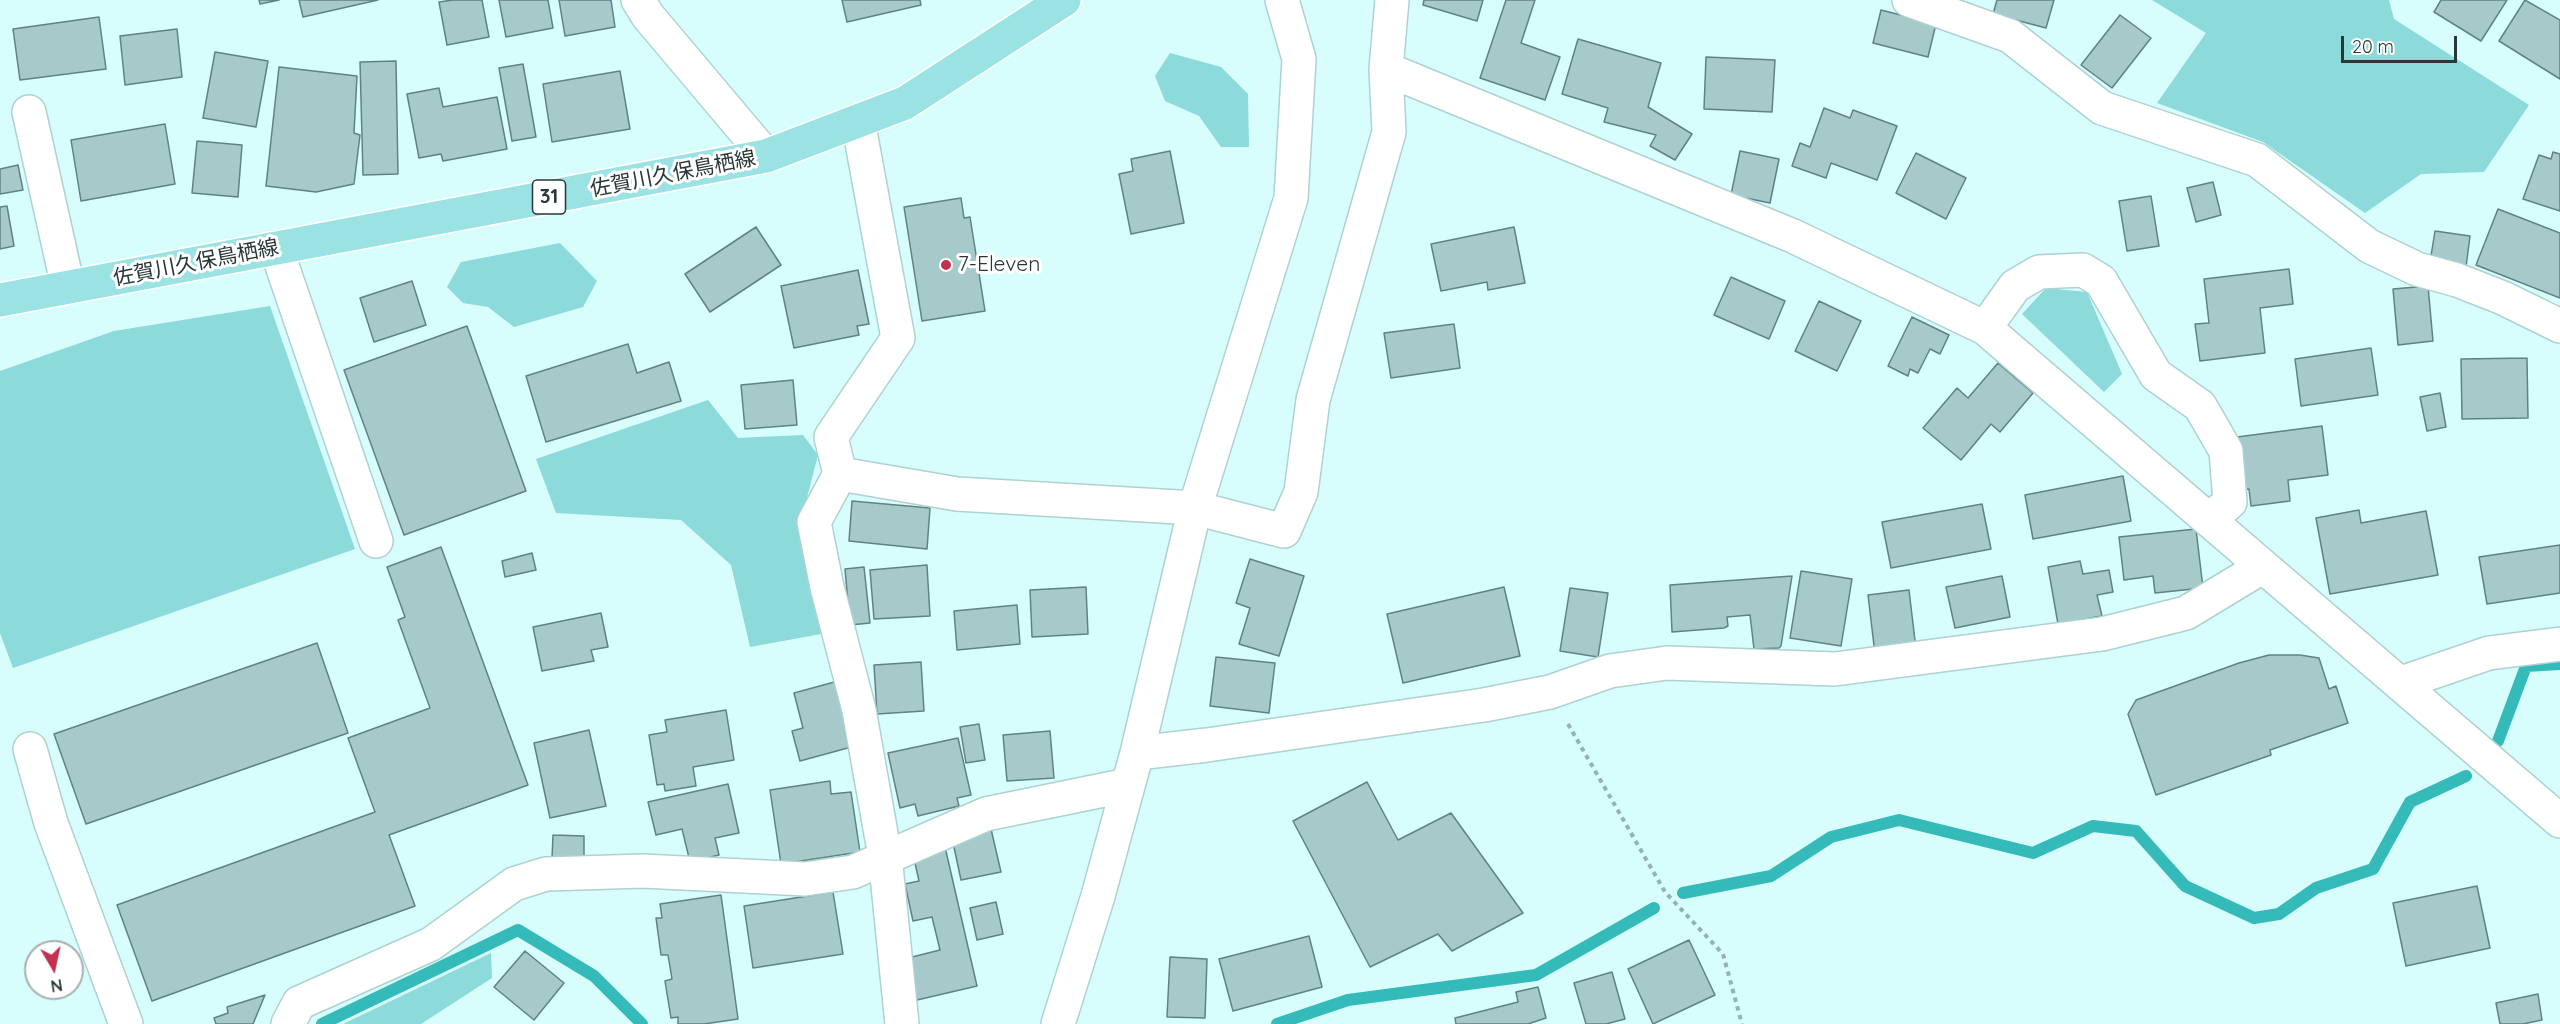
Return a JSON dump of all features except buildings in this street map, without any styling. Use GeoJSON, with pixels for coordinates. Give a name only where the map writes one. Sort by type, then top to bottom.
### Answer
{"type":"FeatureCollection","features":[{"type":"Feature","properties":{"kind":"main road","name":"佐賀川久保鳥栖線"},"geometry":{"type":"LineString","coordinates":[[0,300],[766,156],[905,102],[1064,0]]}},
{"type":"Feature","properties":{"kind":"street"},"geometry":{"type":"LineString","coordinates":[[638,0],[648,16],[766,156]]}},
{"type":"Feature","properties":{"kind":"street"},"geometry":{"type":"LineString","coordinates":[[1058,1024],[1098,896],[1137,753],[1195,508],[1292,198],[1299,59],[1282,0]]}},
{"type":"Feature","properties":{"kind":"street"},"geometry":{"type":"LineString","coordinates":[[840,474],[957,494],[1195,508],[1284,531],[1301,492],[1313,400],[1389,132],[1386,69],[1392,0]]}},
{"type":"Feature","properties":{"kind":"street"},"geometry":{"type":"LineString","coordinates":[[1909,0],[2010,36],[2102,108],[2257,160],[2369,246],[2418,269],[2457,280],[2503,298],[2560,326]]}},
{"type":"Feature","properties":{"kind":"street"},"geometry":{"type":"LineString","coordinates":[[1386,69],[1793,236],[1985,328],[2560,821]]}},
{"type":"Feature","properties":{"kind":"street"},"geometry":{"type":"LineString","coordinates":[[29,112],[68,287]]}},
{"type":"Feature","properties":{"kind":"street"},"geometry":{"type":"LineString","coordinates":[[858,121],[898,338],[831,437],[840,474],[814,522],[827,586],[859,710],[885,856],[902,1024]]}},
{"type":"Feature","properties":{"kind":"street"},"geometry":{"type":"LineString","coordinates":[[276,248],[376,541]]}},
{"type":"Feature","properties":{"kind":"street"},"geometry":{"type":"LineString","coordinates":[[1985,328],[2015,286],[2039,272],[2084,270],[2102,281],[2156,375],[2200,406],[2226,451],[2230,502],[2210,519]]}},
{"type":"Feature","properties":{"kind":"street"},"geometry":{"type":"LineString","coordinates":[[1137,753],[1484,705],[1550,692],[1610,671],[1667,663],[1835,669],[2102,634],[2186,613],[2262,567]]}},
{"type":"Feature","properties":{"kind":"street"},"geometry":{"type":"LineString","coordinates":[[2401,683],[2489,653],[2560,644]]}},
{"type":"Feature","properties":{"kind":"street"},"geometry":{"type":"LineString","coordinates":[[30,749],[51,823],[126,1024]]}},
{"type":"Feature","properties":{"kind":"street"},"geometry":{"type":"LineString","coordinates":[[288,1024],[300,1004],[431,944],[514,885],[546,874],[643,871],[805,879],[853,872],[885,856],[986,814],[1128,785]]}},
{"type":"Feature","properties":{"kind":"path"},"geometry":{"type":"LineString","coordinates":[[1550,692],[1665,892],[1723,954],[1742,1024]]}},
{"type":"Feature","properties":{"kind":"shaded area"},"geometry":{"type":"Polygon","coordinates":[[[2152,0],[2389,0],[2394,19],[2529,105],[2484,172],[2421,174],[2365,213],[2263,142],[2157,103],[2206,33],[2152,0]]]}},
{"type":"Feature","properties":{"kind":"shaded area"},"geometry":{"type":"Polygon","coordinates":[[[1170,53],[1221,67],[1248,94],[1249,147],[1221,147],[1199,116],[1165,101],[1155,76],[1170,53]]]}},
{"type":"Feature","properties":{"kind":"shaded area"},"geometry":{"type":"Polygon","coordinates":[[[560,243],[597,281],[583,307],[514,327],[488,307],[463,303],[447,287],[461,262],[560,243]]]}},
{"type":"Feature","properties":{"kind":"shaded area"},"geometry":{"type":"Polygon","coordinates":[[[2046,288],[2087,292],[2122,374],[2104,392],[2022,314],[2046,288]]]}},
{"type":"Feature","properties":{"kind":"shaded area"},"geometry":{"type":"Polygon","coordinates":[[[270,306],[355,549],[13,668],[0,633],[0,371],[114,331],[270,306]]]}},
{"type":"Feature","properties":{"kind":"shaded area"},"geometry":{"type":"Polygon","coordinates":[[[708,400],[738,438],[803,435],[818,455],[801,521],[821,634],[750,647],[731,565],[681,520],[556,513],[536,459],[708,400]]]}},
{"type":"Feature","properties":{"kind":"shaded area"},"geometry":{"type":"Polygon","coordinates":[[[491,953],[492,978],[421,1024],[343,1024],[491,953]]]}},
{"type":"Feature","properties":{"kind":"waterway"},"geometry":{"type":"LineString","coordinates":[[2498,741],[2526,666],[2560,664]]}},
{"type":"Feature","properties":{"kind":"waterway"},"geometry":{"type":"LineString","coordinates":[[1683,893],[1771,876],[1831,837],[1899,820],[2033,853],[2093,826],[2136,831],[2185,886],[2254,918],[2279,914],[2316,888],[2373,869],[2410,802],[2466,776]]}},
{"type":"Feature","properties":{"kind":"waterway"},"geometry":{"type":"LineString","coordinates":[[1277,1024],[1348,1000],[1536,975],[1654,908]]}},
{"type":"Feature","properties":{"kind":"waterway"},"geometry":{"type":"LineString","coordinates":[[322,1024],[518,930],[594,976],[642,1024]]}},
{"type":"Feature","properties":{"kind":"place","name":"7-Eleven"},"geometry":{"type":"Point","coordinates":[946,265]}}]}
